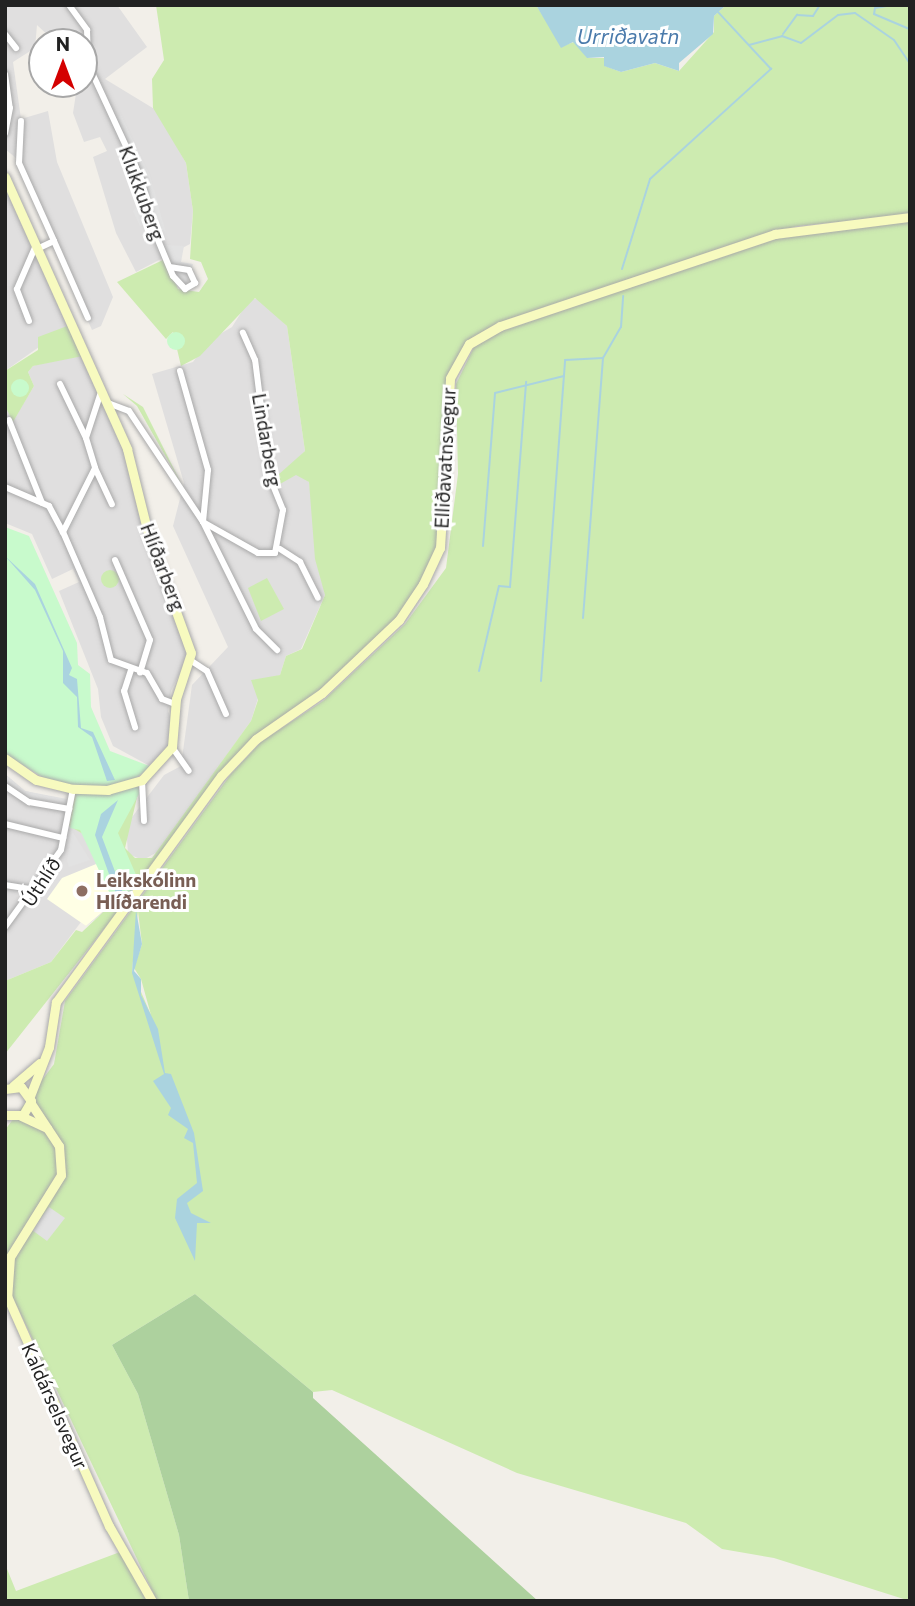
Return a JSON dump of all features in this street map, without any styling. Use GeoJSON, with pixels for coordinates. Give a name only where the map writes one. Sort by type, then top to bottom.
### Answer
{"type":"FeatureCollection","features":[{"type":"Feature","properties":{"kind":"main road","name":"Hlíðarberg"},"geometry":{"type":"LineString","coordinates":[[5,177],[108,403],[134,467],[153,550],[185,624],[190,660],[175,704],[172,747]]}},
{"type":"Feature","properties":{"kind":"main road","name":"Elliðavatnsvegur"},"geometry":{"type":"LineString","coordinates":[[11,1118],[30,1099],[43,1060],[56,1002],[221,776],[263,733],[322,694],[399,620],[423,584],[440,548],[451,374],[469,344],[500,326],[775,234],[838,221],[910,217]]}},
{"type":"Feature","properties":{"kind":"main road"},"geometry":{"type":"LineString","coordinates":[[5,758],[36,780],[73,789],[108,790],[142,780],[172,747]]}},
{"type":"Feature","properties":{"kind":"main road"},"geometry":{"type":"LineString","coordinates":[[30,1099],[8,1087],[43,1060]]}},
{"type":"Feature","properties":{"kind":"main road","name":"Kaldárselsvegur"},"geometry":{"type":"LineString","coordinates":[[30,1099],[51,1131],[61,1175],[10,1257],[7,1296],[109,1526],[152,1601]]}},
{"type":"Feature","properties":{"kind":"main road"},"geometry":{"type":"LineString","coordinates":[[11,1118],[51,1131]]}},
{"type":"Feature","properties":{"kind":"street","name":"Klukkuberg"},"geometry":{"type":"LineString","coordinates":[[69,5],[87,30],[88,64],[142,181],[148,216],[171,267]]}},
{"type":"Feature","properties":{"kind":"street"},"geometry":{"type":"LineString","coordinates":[[5,34],[16,48]]}},
{"type":"Feature","properties":{"kind":"street"},"geometry":{"type":"LineString","coordinates":[[5,74],[10,108],[5,134]]}},
{"type":"Feature","properties":{"kind":"street"},"geometry":{"type":"LineString","coordinates":[[21,121],[19,163],[88,318]]}},
{"type":"Feature","properties":{"kind":"street"},"geometry":{"type":"LineString","coordinates":[[29,321],[18,289],[38,246],[54,241]]}},
{"type":"Feature","properties":{"kind":"street","name":"Lindarberg"},"geometry":{"type":"LineString","coordinates":[[243,333],[255,360],[270,478],[283,510],[279,549]]}},
{"type":"Feature","properties":{"kind":"street"},"geometry":{"type":"LineString","coordinates":[[180,371],[208,470],[203,522]]}},
{"type":"Feature","properties":{"kind":"street"},"geometry":{"type":"LineString","coordinates":[[60,384],[86,438],[95,468],[112,504]]}},
{"type":"Feature","properties":{"kind":"street"},"geometry":{"type":"LineString","coordinates":[[86,438],[101,390]]}},
{"type":"Feature","properties":{"kind":"street"},"geometry":{"type":"LineString","coordinates":[[108,403],[129,411],[203,522],[256,629],[276,650]]}},
{"type":"Feature","properties":{"kind":"street"},"geometry":{"type":"LineString","coordinates":[[9,420],[42,503],[62,532],[100,617],[105,648],[111,660],[151,677],[162,699],[175,704]]}},
{"type":"Feature","properties":{"kind":"street"},"geometry":{"type":"LineString","coordinates":[[62,532],[95,468]]}},
{"type":"Feature","properties":{"kind":"street"},"geometry":{"type":"LineString","coordinates":[[5,487],[42,503]]}},
{"type":"Feature","properties":{"kind":"street"},"geometry":{"type":"LineString","coordinates":[[203,522],[258,553],[279,549],[300,562],[318,598]]}},
{"type":"Feature","properties":{"kind":"street"},"geometry":{"type":"LineString","coordinates":[[115,560],[150,640],[140,672]]}},
{"type":"Feature","properties":{"kind":"street"},"geometry":{"type":"LineString","coordinates":[[190,660],[207,671],[226,715]]}},
{"type":"Feature","properties":{"kind":"street"},"geometry":{"type":"LineString","coordinates":[[131,670],[124,691],[135,727]]}},
{"type":"Feature","properties":{"kind":"street"},"geometry":{"type":"LineString","coordinates":[[172,747],[190,771]]}},
{"type":"Feature","properties":{"kind":"street"},"geometry":{"type":"LineString","coordinates":[[142,780],[144,821]]}},
{"type":"Feature","properties":{"kind":"street"},"geometry":{"type":"LineString","coordinates":[[5,786],[29,803],[69,809]]}},
{"type":"Feature","properties":{"kind":"street","name":"Úthlíð"},"geometry":{"type":"LineString","coordinates":[[5,927],[36,890],[63,838],[73,789]]}},
{"type":"Feature","properties":{"kind":"street"},"geometry":{"type":"LineString","coordinates":[[5,824],[63,838]]}},
{"type":"Feature","properties":{"kind":"street"},"geometry":{"type":"LineString","coordinates":[[5,885],[36,890]]}},
{"type":"Feature","properties":{"kind":"shaded area"},"geometry":{"type":"Polygon","coordinates":[[[5,5],[117,5],[147,47],[105,79],[156,110],[186,163],[193,211],[190,244],[136,272],[116,233],[93,157],[107,151],[100,137],[84,142],[73,113],[75,98],[98,98],[98,28],[40,28],[37,25],[37,28],[28,28],[28,52],[13,62],[21,119],[48,111],[57,162],[113,297],[101,326],[92,330],[16,158],[5,149],[5,5]]]}},
{"type":"Feature","properties":{"kind":"shaded area"},"geometry":{"type":"Polygon","coordinates":[[[105,103],[112,119],[121,115],[150,176],[166,233],[154,220],[140,226],[133,211],[143,200],[105,103]]]}},
{"type":"Feature","properties":{"kind":"shaded area"},"geometry":{"type":"Polygon","coordinates":[[[5,177],[70,325],[5,371],[5,177]]]}},
{"type":"Feature","properties":{"kind":"shaded area"},"geometry":{"type":"Polygon","coordinates":[[[164,245],[184,246],[181,262],[193,264],[187,284],[180,283],[164,245]]]}},
{"type":"Feature","properties":{"kind":"shaded area"},"geometry":{"type":"Polygon","coordinates":[[[259,298],[287,326],[305,451],[291,465],[309,482],[325,595],[301,649],[286,656],[280,675],[263,682],[251,721],[159,851],[143,860],[128,854],[126,825],[164,775],[181,766],[192,685],[228,647],[173,526],[184,483],[152,374],[193,362],[208,341],[232,327],[249,300],[259,298]]]}},
{"type":"Feature","properties":{"kind":"shaded area"},"geometry":{"type":"Polygon","coordinates":[[[70,353],[83,356],[127,450],[150,539],[192,648],[171,691],[168,711],[177,737],[159,771],[113,746],[101,717],[98,689],[59,591],[79,582],[73,569],[52,579],[32,534],[5,523],[5,406],[13,421],[34,386],[28,372],[33,366],[70,353]]]}},
{"type":"Feature","properties":{"kind":"shaded area"},"geometry":{"type":"Polygon","coordinates":[[[5,774],[25,791],[80,803],[111,907],[86,926],[81,922],[51,962],[5,981],[5,774]]]}},
{"type":"Feature","properties":{"kind":"shaded area"},"geometry":{"type":"Polygon","coordinates":[[[5,774],[25,791],[67,799],[64,810],[24,804],[5,788],[5,774]]]}},
{"type":"Feature","properties":{"kind":"shaded area"},"geometry":{"type":"Polygon","coordinates":[[[72,831],[90,860],[69,867],[67,860],[72,831]]]}},
{"type":"Feature","properties":{"kind":"shaded area","name":"Leikskólinn Hlíðarendi"},"geometry":{"type":"Polygon","coordinates":[[[101,862],[114,902],[86,926],[47,899],[62,878],[101,862]]]}},
{"type":"Feature","properties":{"kind":"shaded area"},"geometry":{"type":"Polygon","coordinates":[[[49,1207],[65,1218],[47,1241],[32,1230],[49,1207]]]}},
{"type":"Feature","properties":{"kind":"green space"},"geometry":{"type":"Polygon","coordinates":[[[156,5],[536,5],[562,46],[574,42],[588,58],[604,58],[605,66],[621,72],[655,63],[679,71],[714,32],[714,16],[726,5],[910,5],[910,215],[797,226],[482,333],[452,374],[445,546],[422,592],[330,687],[247,748],[5,1054],[5,981],[51,962],[76,930],[82,932],[114,902],[85,835],[69,826],[75,794],[140,785],[125,848],[135,858],[152,858],[251,721],[258,700],[251,680],[280,675],[286,656],[302,649],[325,595],[315,559],[309,482],[296,475],[280,484],[278,475],[305,451],[287,326],[255,298],[200,356],[181,366],[173,332],[166,339],[117,282],[165,259],[178,289],[199,292],[208,279],[201,262],[190,259],[193,211],[186,163],[153,108],[152,79],[164,60],[156,5]]]}},
{"type":"Feature","properties":{"kind":"green space"},"geometry":{"type":"Polygon","coordinates":[[[910,220],[910,1601],[774,1558],[722,1549],[686,1523],[517,1473],[332,1390],[313,1392],[195,1294],[112,1345],[138,1394],[179,1535],[189,1601],[157,1601],[5,1281],[5,1130],[54,1064],[65,1001],[231,774],[262,741],[323,701],[405,624],[446,568],[458,474],[456,384],[474,347],[502,331],[774,237],[910,220]],[[138,911],[132,971],[151,1015],[141,979],[134,968],[142,944],[138,911]]]}},
{"type":"Feature","properties":{"kind":"green space"},"geometry":{"type":"Polygon","coordinates":[[[70,325],[83,356],[33,366],[28,372],[34,386],[13,422],[5,406],[5,371],[38,350],[38,337],[70,325]]]}},
{"type":"Feature","properties":{"kind":"green space"},"geometry":{"type":"Polygon","coordinates":[[[176,332],[182,335],[185,341],[182,347],[176,350],[170,347],[167,341],[170,335],[176,332]]]}},
{"type":"Feature","properties":{"kind":"green space"},"geometry":{"type":"Polygon","coordinates":[[[20,379],[26,382],[29,388],[26,394],[20,397],[14,394],[11,388],[14,382],[20,379]]]}},
{"type":"Feature","properties":{"kind":"green space"},"geometry":{"type":"Polygon","coordinates":[[[123,394],[143,407],[183,487],[137,406],[123,394]]]}},
{"type":"Feature","properties":{"kind":"green space"},"geometry":{"type":"Polygon","coordinates":[[[5,527],[29,536],[77,643],[78,665],[90,674],[91,707],[110,751],[152,767],[134,779],[140,792],[118,833],[140,884],[118,911],[80,830],[70,828],[78,787],[49,781],[5,754],[5,527]]]}},
{"type":"Feature","properties":{"kind":"green space"},"geometry":{"type":"Polygon","coordinates":[[[106,570],[114,570],[119,579],[117,586],[106,588],[101,583],[101,575],[106,570]]]}},
{"type":"Feature","properties":{"kind":"green space"},"geometry":{"type":"Polygon","coordinates":[[[267,578],[284,609],[261,621],[248,588],[267,578]]]}},
{"type":"Feature","properties":{"kind":"green space"},"geometry":{"type":"Polygon","coordinates":[[[195,1294],[313,1392],[313,1398],[538,1601],[189,1601],[179,1535],[138,1394],[112,1345],[195,1294]]]}},
{"type":"Feature","properties":{"kind":"green space"},"geometry":{"type":"Polygon","coordinates":[[[120,1552],[147,1601],[5,1601],[5,1564],[16,1591],[120,1552]]]}},
{"type":"Feature","properties":{"kind":"water","name":"Urriðavatn"},"geometry":{"type":"Polygon","coordinates":[[[536,5],[726,5],[714,16],[713,34],[679,63],[679,71],[655,63],[621,72],[604,66],[604,57],[587,58],[573,42],[561,48],[536,5]]]}},
{"type":"Feature","properties":{"kind":"water"},"geometry":{"type":"Polygon","coordinates":[[[5,556],[35,584],[72,668],[69,675],[77,679],[81,728],[93,732],[115,780],[107,781],[92,737],[78,727],[77,697],[63,683],[63,651],[35,590],[5,556]]]}},
{"type":"Feature","properties":{"kind":"water"},"geometry":{"type":"Polygon","coordinates":[[[118,800],[102,837],[125,898],[119,902],[95,835],[101,814],[118,800]]]}},
{"type":"Feature","properties":{"kind":"water"},"geometry":{"type":"Polygon","coordinates":[[[136,910],[142,944],[134,971],[141,979],[141,995],[158,1029],[165,1073],[171,1074],[194,1133],[203,1191],[187,1203],[191,1213],[211,1223],[197,1223],[195,1261],[175,1218],[177,1199],[197,1183],[193,1143],[184,1138],[188,1129],[168,1115],[171,1108],[153,1081],[164,1074],[132,973],[136,910]]]}},
{"type":"Feature","properties":{"kind":"waterway"},"geometry":{"type":"LineString","coordinates":[[783,34],[797,15],[813,16],[820,5]]}},
{"type":"Feature","properties":{"kind":"waterway"},"geometry":{"type":"LineString","coordinates":[[892,5],[875,8],[874,14],[910,29]]}},
{"type":"Feature","properties":{"kind":"waterway"},"geometry":{"type":"LineString","coordinates":[[622,269],[650,179],[771,69],[718,12]]}},
{"type":"Feature","properties":{"kind":"waterway"},"geometry":{"type":"LineString","coordinates":[[749,45],[782,36],[801,43],[838,15],[855,13],[894,40],[910,64]]}},
{"type":"Feature","properties":{"kind":"waterway"},"geometry":{"type":"LineString","coordinates":[[583,618],[603,358],[621,327],[623,296]]}},
{"type":"Feature","properties":{"kind":"waterway"},"geometry":{"type":"LineString","coordinates":[[541,681],[565,360],[603,358]]}},
{"type":"Feature","properties":{"kind":"waterway"},"geometry":{"type":"LineString","coordinates":[[483,546],[495,393],[564,376]]}},
{"type":"Feature","properties":{"kind":"waterway"},"geometry":{"type":"LineString","coordinates":[[479,671],[499,586],[510,587],[526,382]]}},
{"type":"Feature","properties":{"kind":"place","name":"Leikskólinn Hlíðarendi"},"geometry":{"type":"Point","coordinates":[82,891]}}]}
